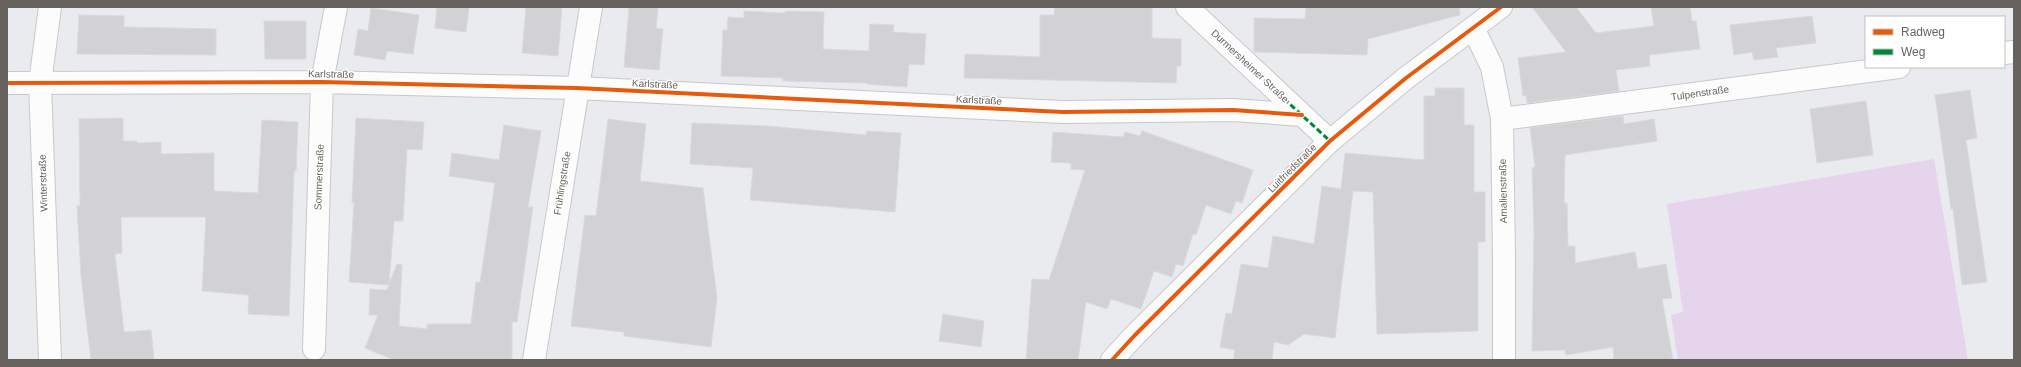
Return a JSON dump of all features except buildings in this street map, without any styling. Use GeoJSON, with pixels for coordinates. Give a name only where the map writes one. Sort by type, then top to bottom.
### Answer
{"type":"FeatureCollection","features":[{"type":"Feature","properties":{"kind":"street","name":"Winterstraße"},"geometry":{"type":"LineString","coordinates":[[50,7],[40,83],[50,360]]}},
{"type":"Feature","properties":{"kind":"street","name":"Sommerstraße"},"geometry":{"type":"LineString","coordinates":[[314,349],[322,82],[336,7]]}},
{"type":"Feature","properties":{"kind":"street","name":"Frühlingstraße"},"geometry":{"type":"LineString","coordinates":[[534,360],[591,7]]}},
{"type":"Feature","properties":{"kind":"street","name":"Durmersheimer Straße"},"geometry":{"type":"LineString","coordinates":[[1187,7],[1330,141]]}},
{"type":"Feature","properties":{"kind":"street","name":"Luitfriedstraße"},"geometry":{"type":"LineString","coordinates":[[1112,360],[1135,335],[1330,141],[1406,78],[1501,7]]}},
{"type":"Feature","properties":{"kind":"street","name":"Amalienstraße"},"geometry":{"type":"LineString","coordinates":[[1473,28],[1492,67],[1502,119],[1504,360]]}},
{"type":"Feature","properties":{"kind":"street","name":"Tulpenstraße"},"geometry":{"type":"LineString","coordinates":[[1502,119],[1891,68]]}},
{"type":"Feature","properties":{"kind":"street","name":"Karlstraße"},"geometry":{"type":"LineString","coordinates":[[7,83],[322,82],[577,88],[1063,112],[1233,110],[1302,115]]}},
{"type":"Feature","properties":{"kind":"shaded area"},"geometry":{"type":"Polygon","coordinates":[[[1934,159],[1968,360],[1678,360],[1671,315],[1683,312],[1667,204],[1934,159]]]}},
{"type":"Feature","properties":{"kind":"marked path"},"geometry":{"type":"LineString","coordinates":[[1244,62],[1330,141]]}},
{"type":"Feature","properties":{"kind":"cycle path"},"geometry":{"type":"LineString","coordinates":[[1112,360],[1135,335],[1330,141],[1406,78],[1501,7]]}},
{"type":"Feature","properties":{"kind":"cycle path"},"geometry":{"type":"LineString","coordinates":[[7,83],[322,82],[577,88],[1063,112],[1233,110],[1302,115]]}}]}
